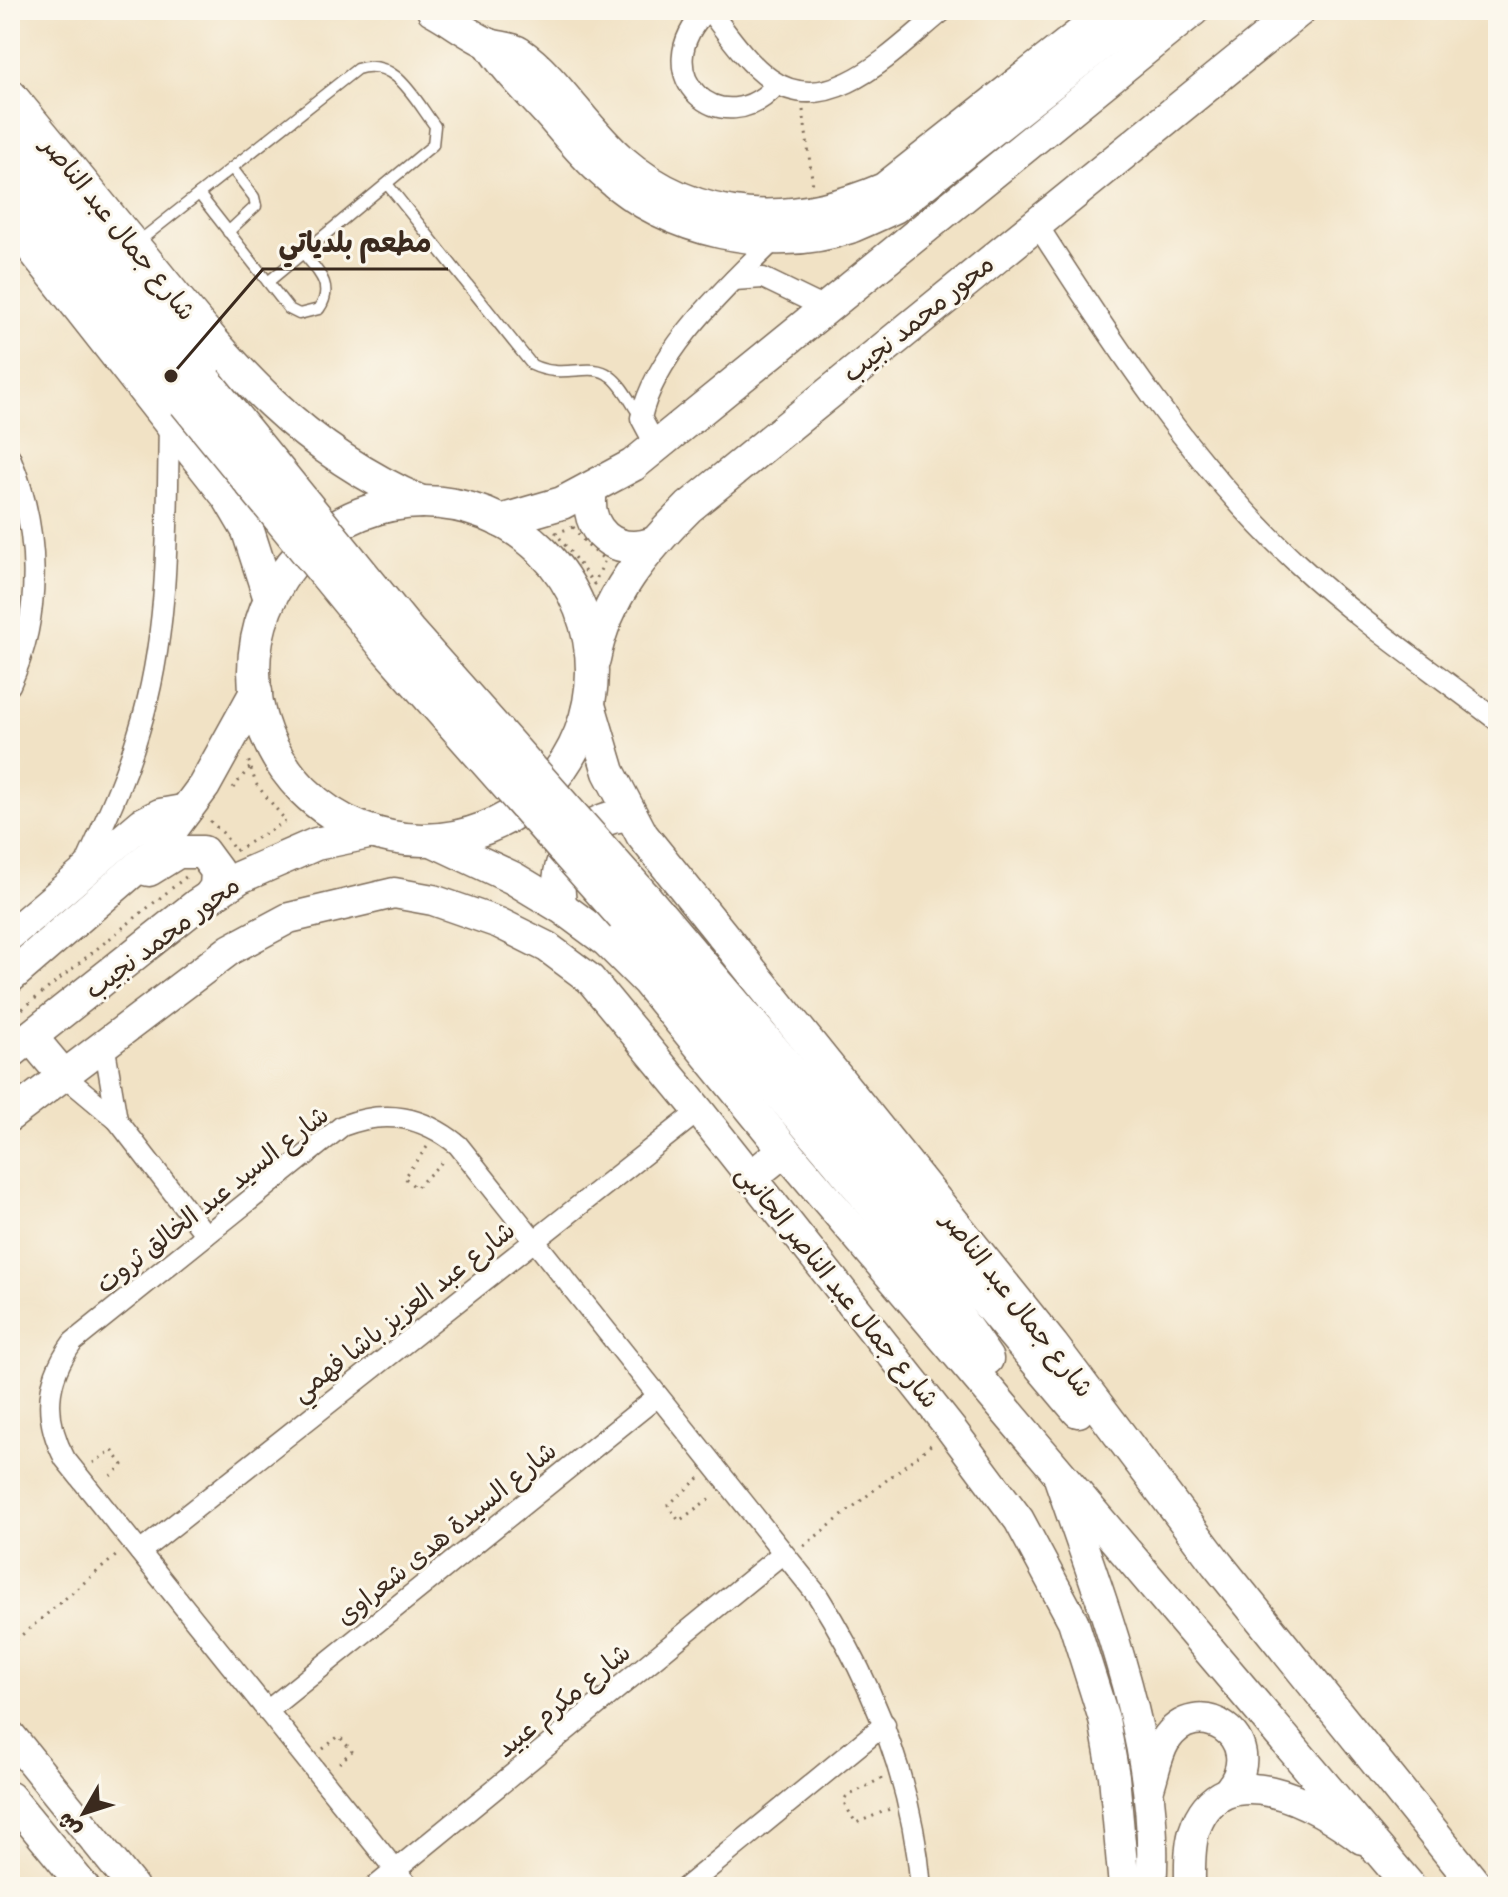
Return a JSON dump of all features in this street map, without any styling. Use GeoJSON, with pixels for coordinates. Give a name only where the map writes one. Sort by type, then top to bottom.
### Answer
{"type":"FeatureCollection","features":[{"type":"Feature","properties":{"kind":"main road"},"geometry":{"type":"LineString","coordinates":[[500,521],[562,503],[591,490],[657,448],[1193,10]]}},
{"type":"Feature","properties":{"kind":"main road","name":"محور محمد نجيب"},"geometry":{"type":"LineString","coordinates":[[592,670],[612,605],[654,543],[724,475],[1300,10]]}},
{"type":"Feature","properties":{"kind":"main road","name":"شارع جمال عبد الناصر"},"geometry":{"type":"LineString","coordinates":[[10,95],[244,380],[298,428],[357,470],[421,502]]}},
{"type":"Feature","properties":{"kind":"main road"},"geometry":{"type":"LineString","coordinates":[[10,135],[187,402],[257,552],[270,599]]}},
{"type":"Feature","properties":{"kind":"main road"},"geometry":{"type":"LineString","coordinates":[[10,181],[187,402]]}},
{"type":"Feature","properties":{"kind":"main road"},"geometry":{"type":"LineString","coordinates":[[10,220],[409,631],[927,1275],[972,1337],[1055,1467]]}},
{"type":"Feature","properties":{"kind":"main road"},"geometry":{"type":"LineString","coordinates":[[237,511],[262,500],[283,481],[295,456],[298,428]]}},
{"type":"Feature","properties":{"kind":"main road"},"geometry":{"type":"LineString","coordinates":[[591,490],[588,505],[599,533],[625,548],[654,543]]}},
{"type":"Feature","properties":{"kind":"main road"},"geometry":{"type":"LineString","coordinates":[[432,840],[486,828],[534,799],[569,757],[589,705],[592,670],[583,619],[566,583],[543,552],[500,521],[462,507],[421,502],[394,504],[343,522],[300,554],[270,599],[259,629],[254,660],[256,692],[263,723],[275,753],[294,779],[334,814],[373,832],[432,840],[513,878],[561,907],[607,941],[647,981],[785,1150],[1410,1887]]}},
{"type":"Feature","properties":{"kind":"main road"},"geometry":{"type":"LineString","coordinates":[[10,977],[136,871],[198,814],[222,756],[256,692]]}},
{"type":"Feature","properties":{"kind":"main road","name":"شارع جمال عبد الناصر"},"geometry":{"type":"LineString","coordinates":[[589,705],[609,772],[642,835],[1052,1345],[1217,1564],[1477,1887]]}},
{"type":"Feature","properties":{"kind":"main road"},"geometry":{"type":"LineString","coordinates":[[561,907],[559,870],[568,848],[594,823],[629,815]]}},
{"type":"Feature","properties":{"kind":"main road","name":"محور محمد نجيب"},"geometry":{"type":"LineString","coordinates":[[17,1036],[240,877],[289,853],[373,832]]}},
{"type":"Feature","properties":{"kind":"main road"},"geometry":{"type":"LineString","coordinates":[[136,871],[154,868],[187,849],[203,852],[217,871],[216,887],[209,897]]}},
{"type":"Feature","properties":{"kind":"main road"},"geometry":{"type":"LineString","coordinates":[[634,907],[1086,1422],[1217,1564]]}},
{"type":"Feature","properties":{"kind":"main road"},"geometry":{"type":"LineString","coordinates":[[17,1036],[62,1074]]}},
{"type":"Feature","properties":{"kind":"main road"},"geometry":{"type":"LineString","coordinates":[[751,1177],[785,1150]]}},
{"type":"Feature","properties":{"kind":"street"},"geometry":{"type":"LineString","coordinates":[[432,10],[488,43],[518,52],[621,159],[659,186],[702,205],[748,215],[795,215],[816,211],[841,206],[884,188],[1109,10]]}},
{"type":"Feature","properties":{"kind":"street"},"geometry":{"type":"LineString","coordinates":[[777,84],[759,101],[735,109],[717,107],[702,99],[690,86],[681,53],[686,36],[708,10],[749,59],[777,84],[801,91],[834,89],[856,79],[944,10]]}},
{"type":"Feature","properties":{"kind":"street"},"geometry":{"type":"LineString","coordinates":[[488,43],[503,67],[606,176],[648,206],[696,227],[746,238],[798,238],[848,228],[895,208],[1146,10]]}},
{"type":"Feature","properties":{"kind":"street"},"geometry":{"type":"LineString","coordinates":[[1036,223],[1122,357],[1273,540],[1324,587],[1498,721]]}},
{"type":"Feature","properties":{"kind":"street"},"geometry":{"type":"LineString","coordinates":[[657,448],[641,418],[676,346],[776,238]]}},
{"type":"Feature","properties":{"kind":"street"},"geometry":{"type":"LineString","coordinates":[[734,280],[763,278],[827,309]]}},
{"type":"Feature","properties":{"kind":"street"},"geometry":{"type":"LineString","coordinates":[[80,877],[124,778],[156,661],[166,545],[187,402]]}},
{"type":"Feature","properties":{"kind":"street"},"geometry":{"type":"LineString","coordinates":[[10,457],[29,517],[34,556],[33,596],[27,635],[10,685]]}},
{"type":"Feature","properties":{"kind":"street"},"geometry":{"type":"LineString","coordinates":[[10,935],[142,823],[160,814],[198,814]]}},
{"type":"Feature","properties":{"kind":"street","name":"شارع جمال عبد الناصر الجانبى"},"geometry":{"type":"LineString","coordinates":[[10,1116],[231,949],[289,918],[394,893],[433,900],[511,929],[547,947],[590,979],[699,1111],[951,1429],[1019,1520],[1073,1621],[1104,1719],[1114,1776],[1124,1887]]}},
{"type":"Feature","properties":{"kind":"street"},"geometry":{"type":"LineString","coordinates":[[104,1043],[117,1120]]}},
{"type":"Feature","properties":{"kind":"street"},"geometry":{"type":"LineString","coordinates":[[62,1074],[117,1120],[206,1235]]}},
{"type":"Feature","properties":{"kind":"street","name":"شارع عبد العزيز باشا فهمي"},"geometry":{"type":"LineString","coordinates":[[136,1547],[699,1111]]}},
{"type":"Feature","properties":{"kind":"street","name":"شارع السيد عبد الخالق ثروت"},"geometry":{"type":"LineString","coordinates":[[409,1887],[85,1484],[55,1440],[49,1420],[50,1389],[60,1359],[73,1342],[342,1126],[381,1115],[422,1121],[440,1130],[458,1145],[786,1556],[844,1637],[885,1724],[900,1768],[921,1887]]}},
{"type":"Feature","properties":{"kind":"street","name":"شارع السيدة هدى شعراوى"},"geometry":{"type":"LineString","coordinates":[[267,1711],[658,1396]]}},
{"type":"Feature","properties":{"kind":"street"},"geometry":{"type":"LineString","coordinates":[[1055,1467],[1119,1656],[1147,1793],[1151,1887]]}},
{"type":"Feature","properties":{"kind":"street","name":"شارع مكرم عبيد"},"geometry":{"type":"LineString","coordinates":[[375,1887],[786,1556]]}},
{"type":"Feature","properties":{"kind":"street"},"geometry":{"type":"LineString","coordinates":[[1147,1793],[1165,1741],[1184,1724],[1202,1719],[1221,1724],[1239,1745],[1242,1763],[1230,1789],[1212,1802],[1198,1821],[1191,1846],[1190,1887]]}},
{"type":"Feature","properties":{"kind":"street"},"geometry":{"type":"LineString","coordinates":[[686,1887],[885,1724]]}},
{"type":"Feature","properties":{"kind":"street"},"geometry":{"type":"LineString","coordinates":[[10,1735],[133,1887]]}},
{"type":"Feature","properties":{"kind":"street"},"geometry":{"type":"LineString","coordinates":[[1230,1789],[1259,1788],[1294,1799],[1335,1819],[1383,1855]]}},
{"type":"Feature","properties":{"kind":"street"},"geometry":{"type":"LineString","coordinates":[[10,1797],[84,1887]]}},
{"type":"Feature","properties":{"kind":"lane"},"geometry":{"type":"LineString","coordinates":[[133,246],[357,69],[375,65],[392,71],[437,132],[429,150],[268,282]]}},
{"type":"Feature","properties":{"kind":"lane"},"geometry":{"type":"LineString","coordinates":[[228,232],[256,206],[254,197],[232,168]]}},
{"type":"Feature","properties":{"kind":"lane"},"geometry":{"type":"LineString","coordinates":[[387,184],[532,365],[561,374],[601,371],[613,377],[641,418]]}},
{"type":"Feature","properties":{"kind":"lane"},"geometry":{"type":"LineString","coordinates":[[199,194],[289,309],[299,314],[319,309],[327,289],[324,279],[303,253]]}},
{"type":"Feature","properties":{"kind":"path"},"geometry":{"type":"LineString","coordinates":[[801,91],[816,211]]}},
{"type":"Feature","properties":{"kind":"path"},"geometry":{"type":"LineString","coordinates":[[573,527],[587,545],[605,560],[594,584],[556,533],[573,527]]}},
{"type":"Feature","properties":{"kind":"path"},"geometry":{"type":"LineString","coordinates":[[198,814],[224,834],[235,851],[286,821],[256,784],[250,767],[224,798]]}},
{"type":"Feature","properties":{"kind":"path"},"geometry":{"type":"LineString","coordinates":[[17,1036],[185,880],[187,870]]}},
{"type":"Feature","properties":{"kind":"path"},"geometry":{"type":"LineString","coordinates":[[440,1130],[404,1179],[418,1189],[458,1145]]}},
{"type":"Feature","properties":{"kind":"path"},"geometry":{"type":"LineString","coordinates":[[786,1556],[951,1429]]}},
{"type":"Feature","properties":{"kind":"path"},"geometry":{"type":"LineString","coordinates":[[112,1450],[123,1465],[85,1484],[112,1450]]}},
{"type":"Feature","properties":{"kind":"path"},"geometry":{"type":"LineString","coordinates":[[714,1466],[668,1505],[679,1521],[728,1484]]}},
{"type":"Feature","properties":{"kind":"path"},"geometry":{"type":"LineString","coordinates":[[10,1645],[136,1547]]}},
{"type":"Feature","properties":{"kind":"path"},"geometry":{"type":"LineString","coordinates":[[307,1761],[341,1737],[352,1753],[321,1778]]}},
{"type":"Feature","properties":{"kind":"path"},"geometry":{"type":"LineString","coordinates":[[900,1768],[846,1797],[844,1803],[856,1823],[908,1801]]}},
{"type":"Feature","properties":{"kind":"place","name":"مطعم بلدياتي"},"geometry":{"type":"Point","coordinates":[171,376]}}]}
